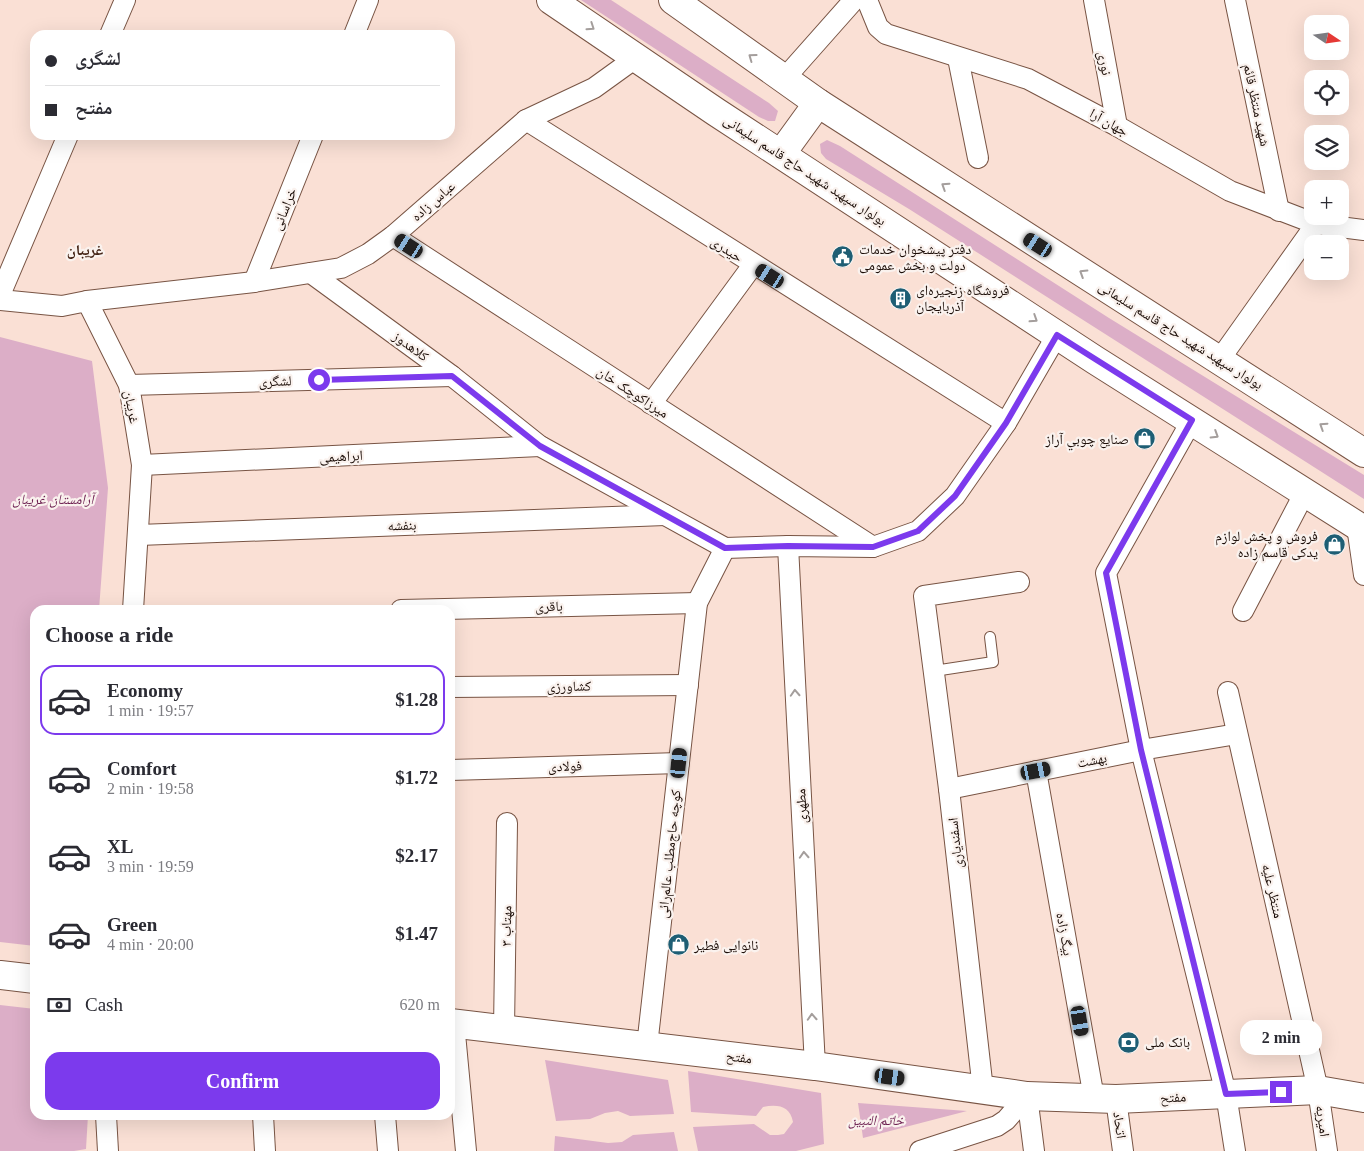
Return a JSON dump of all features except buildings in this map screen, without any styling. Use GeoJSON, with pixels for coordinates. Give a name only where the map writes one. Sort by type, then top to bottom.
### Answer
{"type":"FeatureCollection","features":[{"type":"Feature","properties":{"kind":"main road","name":"بولوار سپهبد شهید حاج قاسم سلیمانی"},"geometry":{"type":"LineString","coordinates":[[551,0],[780,154],[1057,335],[1361,528]]}},
{"type":"Feature","properties":{"kind":"main road","name":"بولوار سپهبد شهید حاج قاسم سلیمانی"},"geometry":{"type":"LineString","coordinates":[[673,0],[818,103],[1364,452]]}},
{"type":"Feature","properties":{"kind":"main road"},"geometry":{"type":"LineString","coordinates":[[780,154],[818,103]]}},
{"type":"Feature","properties":{"kind":"main road"},"geometry":{"type":"LineString","coordinates":[[0,975],[30,978]]}},
{"type":"Feature","properties":{"kind":"main road","name":"مفتح"},"geometry":{"type":"LineString","coordinates":[[455,1023],[815,1066],[1027,1096],[1105,1099],[1318,1090],[1364,1098]]}},
{"type":"Feature","properties":{"kind":"main road","name":"مفتح"},"geometry":{"type":"LineString","coordinates":[[1318,1090],[1364,1077]]}},
{"type":"Feature","properties":{"kind":"street"},"geometry":{"type":"LineString","coordinates":[[112,30],[125,0]]}},
{"type":"Feature","properties":{"kind":"street"},"geometry":{"type":"LineString","coordinates":[[356,30],[368,0]]}},
{"type":"Feature","properties":{"kind":"street"},"geometry":{"type":"LineString","coordinates":[[784,79],[854,0]]}},
{"type":"Feature","properties":{"kind":"street","name":"جهان آرا"},"geometry":{"type":"LineString","coordinates":[[867,0],[878,27],[886,34],[1028,80],[1117,126],[1212,182],[1304,220]]}},
{"type":"Feature","properties":{"kind":"street","name":"نوری"},"geometry":{"type":"LineString","coordinates":[[1094,0],[1117,126]]}},
{"type":"Feature","properties":{"kind":"street","name":"شهید منتظر قائم"},"geometry":{"type":"LineString","coordinates":[[1235,0],[1279,211]]}},
{"type":"Feature","properties":{"kind":"street","name":"عباس زاده"},"geometry":{"type":"LineString","coordinates":[[87,301],[254,282],[341,268],[368,254],[393,236],[526,120],[594,88],[636,57]]}},
{"type":"Feature","properties":{"kind":"street"},"geometry":{"type":"LineString","coordinates":[[958,58],[978,158]]}},
{"type":"Feature","properties":{"kind":"street","name":"حیدری"},"geometry":{"type":"LineString","coordinates":[[526,120],[1006,423]]}},
{"type":"Feature","properties":{"kind":"street"},"geometry":{"type":"LineString","coordinates":[[0,295],[66,140]]}},
{"type":"Feature","properties":{"kind":"street","name":"خراسانی"},"geometry":{"type":"LineString","coordinates":[[254,282],[312,140]]}},
{"type":"Feature","properties":{"kind":"street"},"geometry":{"type":"LineString","coordinates":[[1220,359],[1315,225]]}},
{"type":"Feature","properties":{"kind":"street","name":"جهان آرا"},"geometry":{"type":"LineString","coordinates":[[1324,225],[1364,230]]}},
{"type":"Feature","properties":{"kind":"street","name":"میرزاکوچک خان"},"geometry":{"type":"LineString","coordinates":[[393,236],[873,547]]}},
{"type":"Feature","properties":{"kind":"street"},"geometry":{"type":"LineString","coordinates":[[652,404],[753,265]]}},
{"type":"Feature","properties":{"kind":"street","name":"کلاهدوز"},"geometry":{"type":"LineString","coordinates":[[311,273],[452,376],[540,446],[725,548]]}},
{"type":"Feature","properties":{"kind":"street"},"geometry":{"type":"LineString","coordinates":[[0,300],[62,306],[87,301]]}},
{"type":"Feature","properties":{"kind":"street","name":"غریبان"},"geometry":{"type":"LineString","coordinates":[[87,301],[129,385],[142,465],[133,605]]}},
{"type":"Feature","properties":{"kind":"street"},"geometry":{"type":"LineString","coordinates":[[725,548],[788,546],[873,547],[918,531],[955,496],[1006,423],[1057,335]]}},
{"type":"Feature","properties":{"kind":"street","name":"لشگری"},"geometry":{"type":"LineString","coordinates":[[129,385],[452,376]]}},
{"type":"Feature","properties":{"kind":"street"},"geometry":{"type":"LineString","coordinates":[[1192,420],[1106,573],[1141,750],[1226,1094],[1235,1151]]}},
{"type":"Feature","properties":{"kind":"street","name":"ابراهیمی"},"geometry":{"type":"LineString","coordinates":[[142,465],[540,446]]}},
{"type":"Feature","properties":{"kind":"street"},"geometry":{"type":"LineString","coordinates":[[1243,611],[1305,492]]}},
{"type":"Feature","properties":{"kind":"street","name":"بنفشه"},"geometry":{"type":"LineString","coordinates":[[139,535],[665,515]]}},
{"type":"Feature","properties":{"kind":"street"},"geometry":{"type":"LineString","coordinates":[[1361,528],[1364,575]]}},
{"type":"Feature","properties":{"kind":"street","name":"مطهری"},"geometry":{"type":"LineString","coordinates":[[788,546],[815,1066]]}},
{"type":"Feature","properties":{"kind":"street","name":"کوچه حاج‌مطلب عالم‌رائی"},"geometry":{"type":"LineString","coordinates":[[647,1046],[697,603],[725,548]]}},
{"type":"Feature","properties":{"kind":"street","name":"اسفندیاری"},"geometry":{"type":"LineString","coordinates":[[983,1090],[924,596],[1019,582]]}},
{"type":"Feature","properties":{"kind":"street","name":"باقری"},"geometry":{"type":"LineString","coordinates":[[455,609],[697,603]]}},
{"type":"Feature","properties":{"kind":"street","name":"کشاورزی"},"geometry":{"type":"LineString","coordinates":[[455,687],[688,685]]}},
{"type":"Feature","properties":{"kind":"street","name":"منتظر علیه"},"geometry":{"type":"LineString","coordinates":[[1228,692],[1318,1090]]}},
{"type":"Feature","properties":{"kind":"street","name":"بهشت"},"geometry":{"type":"LineString","coordinates":[[948,789],[1141,750],[1237,734]]}},
{"type":"Feature","properties":{"kind":"street","name":"فولادی"},"geometry":{"type":"LineString","coordinates":[[455,770],[679,763]]}},
{"type":"Feature","properties":{"kind":"street","name":"بیگ زاده"},"geometry":{"type":"LineString","coordinates":[[1036,771],[1105,1099]]}},
{"type":"Feature","properties":{"kind":"street","name":"مهتاب ۳"},"geometry":{"type":"LineString","coordinates":[[504,1029],[507,823]]}},
{"type":"Feature","properties":{"kind":"street"},"geometry":{"type":"LineString","coordinates":[[455,1050],[466,1151]]}},
{"type":"Feature","properties":{"kind":"street","name":"امیریه"},"geometry":{"type":"LineString","coordinates":[[1318,1090],[1327,1151]]}},
{"type":"Feature","properties":{"kind":"street"},"geometry":{"type":"LineString","coordinates":[[922,1151],[996,1126],[1006,1120],[1027,1096]]}},
{"type":"Feature","properties":{"kind":"street"},"geometry":{"type":"LineString","coordinates":[[1027,1096],[1033,1151]]}},
{"type":"Feature","properties":{"kind":"street","name":"اتحاد"},"geometry":{"type":"LineString","coordinates":[[1105,1099],[1123,1151]]}},
{"type":"Feature","properties":{"kind":"street"},"geometry":{"type":"LineString","coordinates":[[106,1120],[108,1151]]}},
{"type":"Feature","properties":{"kind":"street"},"geometry":{"type":"LineString","coordinates":[[263,1120],[266,1151]]}},
{"type":"Feature","properties":{"kind":"street"},"geometry":{"type":"LineString","coordinates":[[385,1120],[388,1151]]}},
{"type":"Feature","properties":{"kind":"street"},"geometry":{"type":"LineString","coordinates":[[996,1126],[1016,1131],[1033,1151]]}},
{"type":"Feature","properties":{"kind":"lane"},"geometry":{"type":"LineString","coordinates":[[934,671],[993,662],[990,637]]}},
{"type":"Feature","properties":{"kind":"green space"},"geometry":{"type":"Polygon","coordinates":[[[581,0],[611,0],[769,103],[778,111],[775,121],[768,121],[759,117],[581,0]]]}},
{"type":"Feature","properties":{"kind":"green space"},"geometry":{"type":"Polygon","coordinates":[[[827,140],[840,146],[1109,318],[1364,475],[1364,499],[909,209],[826,159],[821,153],[820,144],[827,140]]]}},
{"type":"Feature","properties":{"kind":"green space","name":"آرامستان غریبان"},"geometry":{"type":"Polygon","coordinates":[[[0,337],[92,361],[108,488],[99,605],[30,605],[30,945],[0,942],[0,337]]]}},
{"type":"Feature","properties":{"kind":"green space"},"geometry":{"type":"Polygon","coordinates":[[[0,1005],[30,1008],[30,1120],[88,1120],[86,1149],[74,1151],[0,1151],[0,1005]]]}},
{"type":"Feature","properties":{"kind":"green space"},"geometry":{"type":"Polygon","coordinates":[[[545,1060],[668,1080],[674,1114],[630,1116],[618,1111],[605,1113],[590,1119],[556,1121],[545,1060]]]}},
{"type":"Feature","properties":{"kind":"green space"},"geometry":{"type":"Polygon","coordinates":[[[688,1071],[821,1093],[824,1144],[796,1151],[698,1151],[693,1127],[754,1124],[770,1135],[778,1135],[784,1134],[793,1122],[789,1112],[778,1106],[763,1107],[756,1116],[691,1112],[688,1071]]]}},
{"type":"Feature","properties":{"kind":"green space","name":"خاتم النبین"},"geometry":{"type":"Polygon","coordinates":[[[858,1103],[967,1111],[863,1138],[858,1103]]]}},
{"type":"Feature","properties":{"kind":"green space"},"geometry":{"type":"Polygon","coordinates":[[[674,1132],[678,1151],[554,1151],[555,1136],[608,1143],[622,1142],[633,1135],[674,1132]]]}},
{"type":"Feature","properties":{"kind":"place","name":"دفتر پیشخوان خدمات دولت و بخش عمومی"},"geometry":{"type":"Point","coordinates":[843,257]}},
{"type":"Feature","properties":{"kind":"place","name":"فروشگاه زنجیره‌ای آذربایجان"},"geometry":{"type":"Point","coordinates":[900,298]}},
{"type":"Feature","properties":{"kind":"place","name":"صنايع چوبي آراز"},"geometry":{"type":"Point","coordinates":[1145,439]}},
{"type":"Feature","properties":{"kind":"place","name":"فروش و پخش لوازم یدکی قاسم زاده"},"geometry":{"type":"Point","coordinates":[1334,544]}},
{"type":"Feature","properties":{"kind":"place","name":"نانوایی فطیر"},"geometry":{"type":"Point","coordinates":[678,945]}},
{"type":"Feature","properties":{"kind":"place","name":"بانک ملی"},"geometry":{"type":"Point","coordinates":[1129,1042]}},
{"type":"Feature","properties":{"kind":"district","name":"غریبان"},"geometry":{"type":"Point","coordinates":[85,250]}},
{"type":"Feature","properties":{"kind":"route"},"geometry":{"type":"LineString","coordinates":[[319,380],[452,376],[540,446],[725,548],[788,546],[873,547],[918,531],[955,496],[1006,423],[1057,335],[1192,420],[1106,573],[1141,750],[1226,1094],[1281,1092]]}}]}
